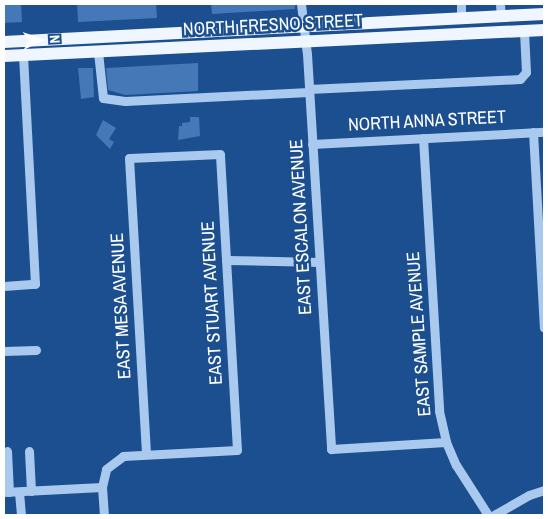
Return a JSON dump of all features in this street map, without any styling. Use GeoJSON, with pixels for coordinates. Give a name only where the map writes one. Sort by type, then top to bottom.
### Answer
{"type":"FeatureCollection","features":[{"type":"Feature","properties":{"kind":"main road","name":"NORTH FRESNO STREET"},"geometry":{"type":"LineString","coordinates":[[4,42],[461,19],[501,10],[544,14]]}},
{"type":"Feature","properties":{"kind":"main road"},"geometry":{"type":"LineString","coordinates":[[524,31],[532,25],[544,23]]}},
{"type":"Feature","properties":{"kind":"main road","name":"NORTH FRESNO STREET"},"geometry":{"type":"LineString","coordinates":[[4,56],[544,30]]}},
{"type":"Feature","properties":{"kind":"main road"},"geometry":{"type":"LineString","coordinates":[[23,56],[28,49],[96,43],[102,41],[104,37]]}},
{"type":"Feature","properties":{"kind":"street","name":"EAST ESCALON AVENUE"},"geometry":{"type":"LineString","coordinates":[[301,4],[309,91],[331,448],[446,442]]}},
{"type":"Feature","properties":{"kind":"street"},"geometry":{"type":"LineString","coordinates":[[461,4],[461,19]]}},
{"type":"Feature","properties":{"kind":"street"},"geometry":{"type":"LineString","coordinates":[[98,52],[103,98],[125,101],[520,79],[526,72],[524,31]]}},
{"type":"Feature","properties":{"kind":"street"},"geometry":{"type":"LineString","coordinates":[[4,286],[35,284],[23,56]]}},
{"type":"Feature","properties":{"kind":"street"},"geometry":{"type":"LineString","coordinates":[[533,132],[544,328]]}},
{"type":"Feature","properties":{"kind":"street","name":"NORTH ANNA STREET"},"geometry":{"type":"LineString","coordinates":[[312,144],[544,132]]}},
{"type":"Feature","properties":{"kind":"street","name":"EAST SAMPLE AVENUE"},"geometry":{"type":"LineString","coordinates":[[422,138],[439,411],[446,442],[465,482],[488,515]]}},
{"type":"Feature","properties":{"kind":"street","name":"EAST STUART AVENUE"},"geometry":{"type":"LineString","coordinates":[[130,158],[220,154],[237,450],[146,454]]}},
{"type":"Feature","properties":{"kind":"street","name":"EAST MESA AVENUE"},"geometry":{"type":"LineString","coordinates":[[130,158],[146,454]]}},
{"type":"Feature","properties":{"kind":"street"},"geometry":{"type":"LineString","coordinates":[[226,260],[319,262]]}},
{"type":"Feature","properties":{"kind":"street"},"geometry":{"type":"LineString","coordinates":[[4,351],[36,350]]}},
{"type":"Feature","properties":{"kind":"street"},"geometry":{"type":"LineString","coordinates":[[7,451],[6,492],[102,487]]}},
{"type":"Feature","properties":{"kind":"street"},"geometry":{"type":"LineString","coordinates":[[29,451],[31,491]]}},
{"type":"Feature","properties":{"kind":"street"},"geometry":{"type":"LineString","coordinates":[[104,515],[102,487],[106,469],[117,459],[146,454]]}},
{"type":"Feature","properties":{"kind":"street"},"geometry":{"type":"LineString","coordinates":[[494,515],[522,498],[544,490]]}},
{"type":"Feature","properties":{"kind":"street"},"geometry":{"type":"LineString","coordinates":[[19,492],[21,515]]}},
{"type":"Feature","properties":{"kind":"building"},"geometry":{"type":"Polygon","coordinates":[[[4,4],[21,4],[22,22],[4,23],[4,4]]]}},
{"type":"Feature","properties":{"kind":"building"},"geometry":{"type":"Polygon","coordinates":[[[77,4],[156,4],[157,18],[78,22],[77,4]]]}},
{"type":"Feature","properties":{"kind":"building"},"geometry":{"type":"Polygon","coordinates":[[[211,4],[295,4],[295,9],[212,14],[211,4]]]}},
{"type":"Feature","properties":{"kind":"building"},"geometry":{"type":"Polygon","coordinates":[[[198,63],[198,91],[125,95],[108,90],[106,68],[198,63]]]}},
{"type":"Feature","properties":{"kind":"building"},"geometry":{"type":"Polygon","coordinates":[[[78,68],[93,68],[94,97],[81,99],[78,68]]]}},
{"type":"Feature","properties":{"kind":"building"},"geometry":{"type":"Polygon","coordinates":[[[190,117],[199,117],[200,136],[178,140],[179,126],[182,126],[182,123],[190,122],[190,117]]]}},
{"type":"Feature","properties":{"kind":"building"},"geometry":{"type":"Polygon","coordinates":[[[103,120],[116,128],[109,139],[114,142],[110,149],[96,135],[103,120]]]}}]}
